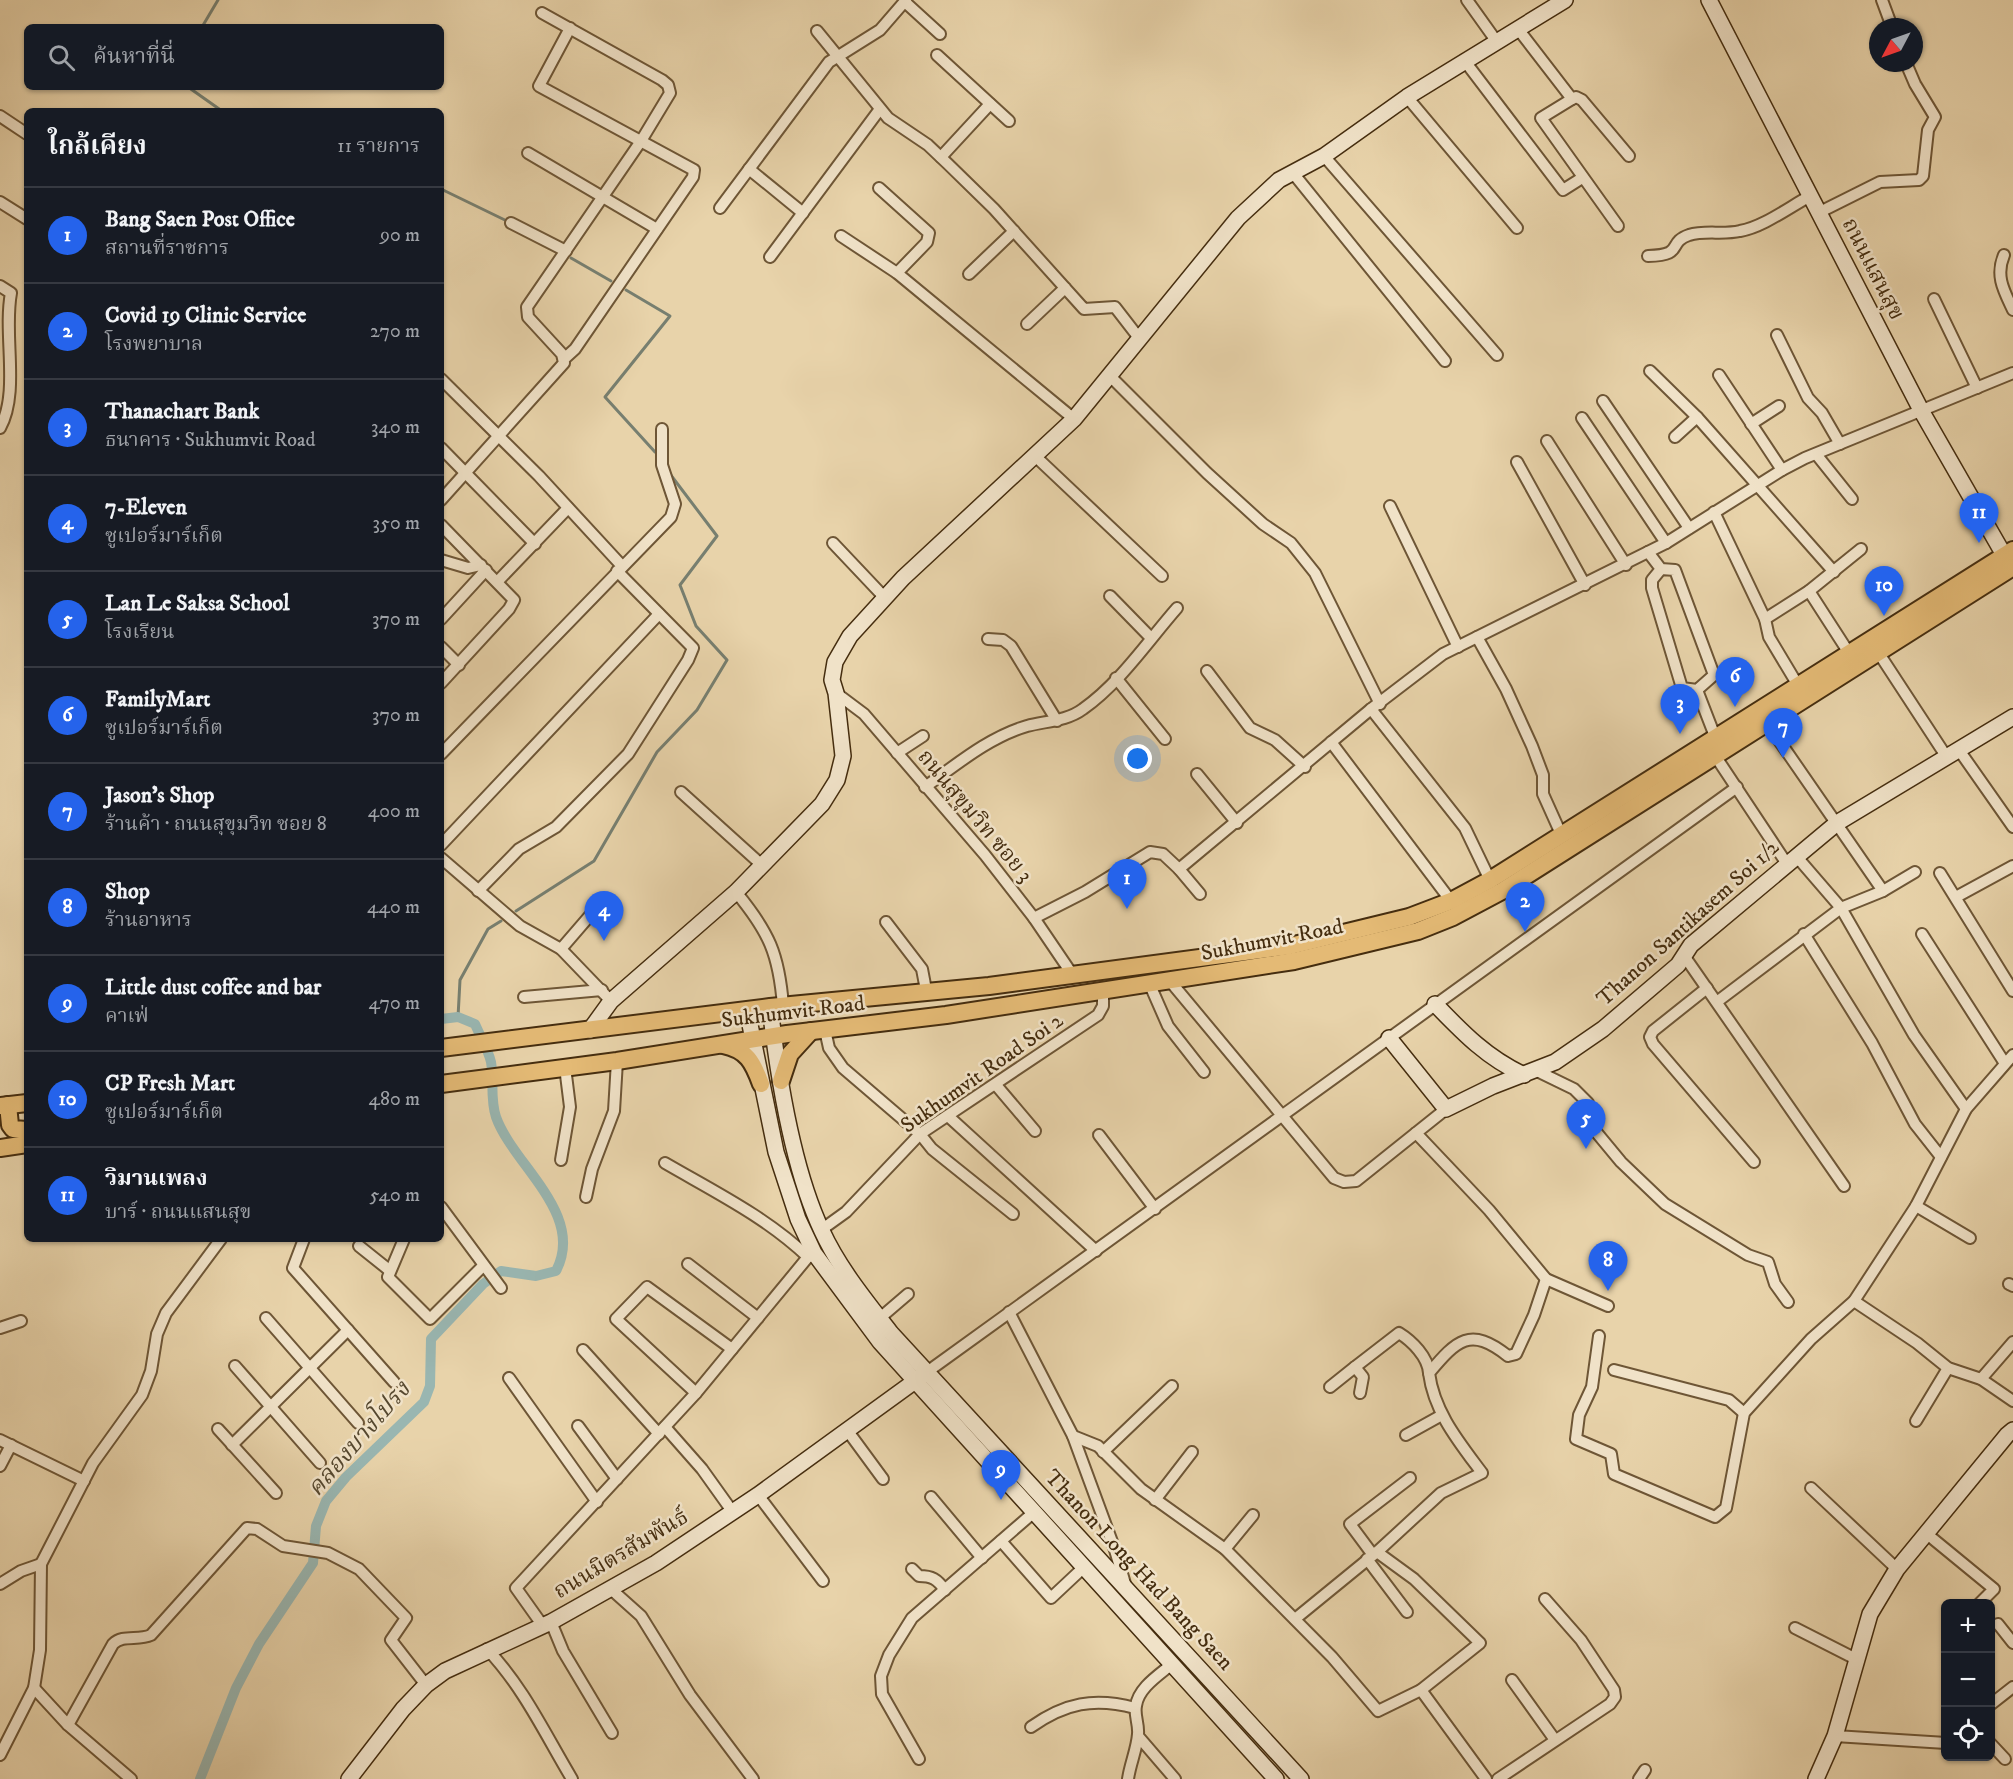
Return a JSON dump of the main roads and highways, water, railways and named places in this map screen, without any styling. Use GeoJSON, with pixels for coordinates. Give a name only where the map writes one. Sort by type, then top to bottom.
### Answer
{"type":"FeatureCollection","features":[{"type":"Feature","properties":{"kind":"main road","name":"Sukhumvit Road"},"geometry":{"type":"LineString","coordinates":[[444,1084],[1150,985],[1294,961],[1406,934],[1435,924],[1487,900],[1716,757],[1878,652],[2010,557]]}},
{"type":"Feature","properties":{"kind":"main road","name":"Sukhumvit Road"},"geometry":{"type":"LineString","coordinates":[[444,1048],[776,1006],[926,990],[989,986],[1290,946],[1409,917],[1451,901],[1490,880],[1799,687],[1849,653],[2010,557]]}},
{"type":"Feature","properties":{"kind":"main road"},"geometry":{"type":"LineString","coordinates":[[781,1081],[790,1054],[818,1031]]}},
{"type":"Feature","properties":{"kind":"main road"},"geometry":{"type":"LineString","coordinates":[[718,1044],[743,1051],[750,1058],[761,1084]]}},
{"type":"Feature","properties":{"kind":"main road"},"geometry":{"type":"LineString","coordinates":[[24,1103],[4,1106],[13,1129],[24,1130]]}},
{"type":"Feature","properties":{"kind":"main road"},"geometry":{"type":"LineString","coordinates":[[0,1148],[24,1144]]}},
{"type":"Feature","properties":{"kind":"waterway"},"geometry":{"type":"LineString","coordinates":[[204,24],[218,0]]}},
{"type":"Feature","properties":{"kind":"waterway"},"geometry":{"type":"LineString","coordinates":[[192,90],[218,108]]}},
{"type":"Feature","properties":{"kind":"waterway"},"geometry":{"type":"LineString","coordinates":[[444,190],[509,222]]}},
{"type":"Feature","properties":{"kind":"waterway"},"geometry":{"type":"LineString","coordinates":[[571,258],[611,281]]}},
{"type":"Feature","properties":{"kind":"waterway"},"geometry":{"type":"LineString","coordinates":[[626,290],[670,316],[605,397],[655,452]]}},
{"type":"Feature","properties":{"kind":"waterway"},"geometry":{"type":"LineString","coordinates":[[516,911],[594,861],[657,752],[697,710],[727,660],[696,626],[680,585],[717,536],[670,474]]}},
{"type":"Feature","properties":{"kind":"waterway"},"geometry":{"type":"LineString","coordinates":[[458,1017],[460,980],[488,929],[501,921]]}},
{"type":"Feature","properties":{"kind":"waterway","name":"คลองบางโปรง"},"geometry":{"type":"LineString","coordinates":[[200,1779],[236,1688],[259,1644],[313,1563],[316,1526],[326,1501],[346,1477],[424,1402],[430,1386],[431,1339],[483,1284],[501,1271],[536,1276],[556,1271],[563,1250],[562,1230],[555,1210],[505,1135],[496,1117],[493,1104],[491,1062],[475,1024],[458,1017],[444,1019]]}},
{"type":"Feature","properties":{"kind":"place","name":"วิมานเพลง"},"geometry":{"type":"Point","coordinates":[1979,543]}},
{"type":"Feature","properties":{"kind":"place","name":"CP Fresh Mart"},"geometry":{"type":"Point","coordinates":[1884,616]}},
{"type":"Feature","properties":{"kind":"place","name":"FamilyMart"},"geometry":{"type":"Point","coordinates":[1735,707]}},
{"type":"Feature","properties":{"kind":"place","name":"Thanachart Bank"},"geometry":{"type":"Point","coordinates":[1680,734]}},
{"type":"Feature","properties":{"kind":"place","name":"Jason's Shop"},"geometry":{"type":"Point","coordinates":[1783,758]}},
{"type":"Feature","properties":{"kind":"place","name":"Bang Saen Post Office"},"geometry":{"type":"Point","coordinates":[1127,909]}},
{"type":"Feature","properties":{"kind":"place","name":"Covid 19 Clinic Service"},"geometry":{"type":"Point","coordinates":[1525,932]}},
{"type":"Feature","properties":{"kind":"place","name":"7-Eleven"},"geometry":{"type":"Point","coordinates":[604,941]}},
{"type":"Feature","properties":{"kind":"place","name":"Lan Le Saksa School"},"geometry":{"type":"Point","coordinates":[1586,1149]}},
{"type":"Feature","properties":{"kind":"place","name":"Shop"},"geometry":{"type":"Point","coordinates":[1608,1291]}},
{"type":"Feature","properties":{"kind":"place","name":"Little dust coffee and bar"},"geometry":{"type":"Point","coordinates":[1001,1500]}}]}
